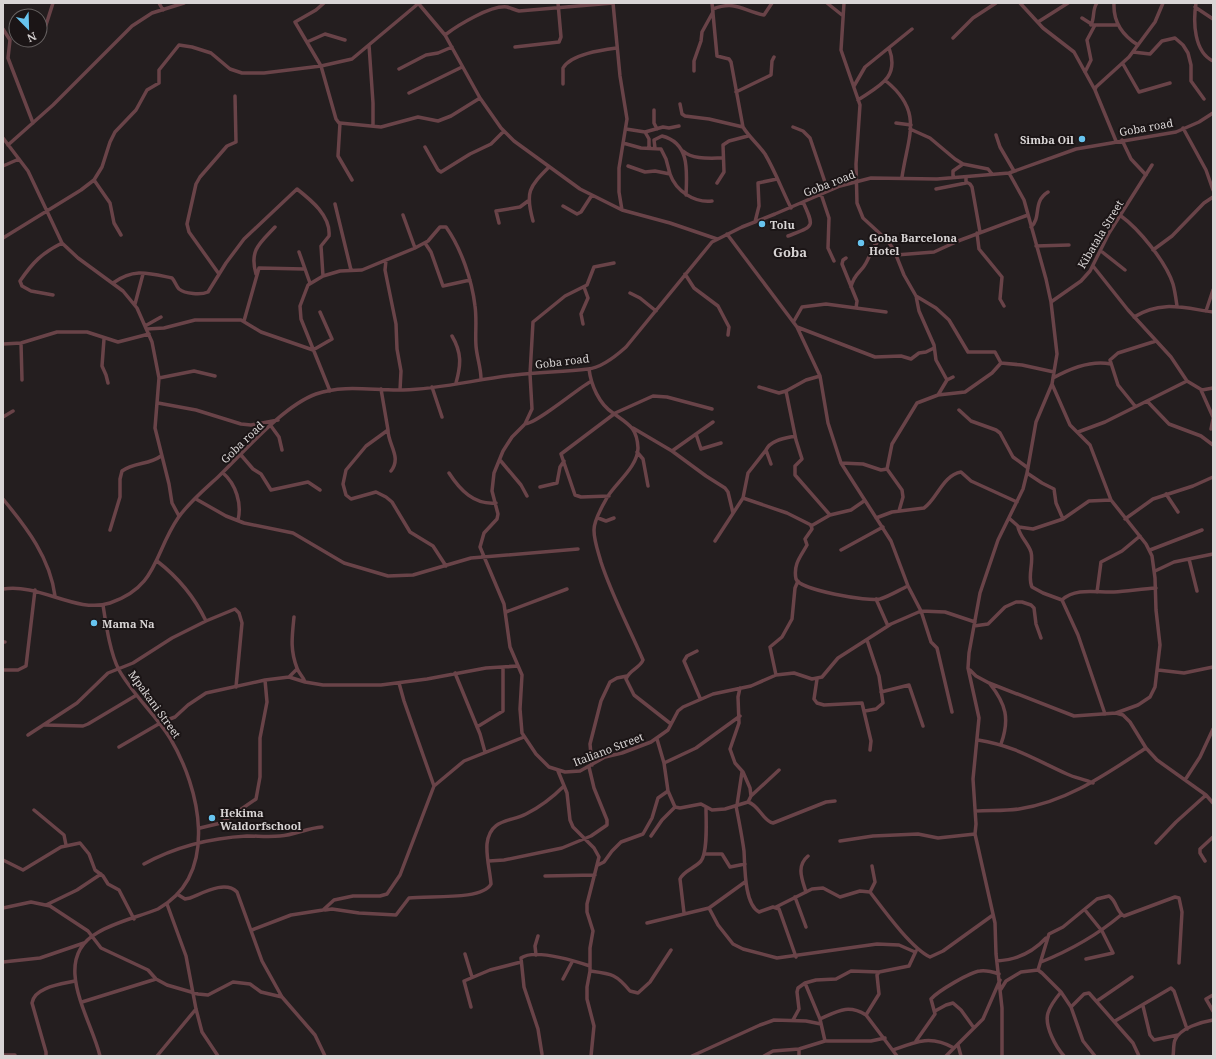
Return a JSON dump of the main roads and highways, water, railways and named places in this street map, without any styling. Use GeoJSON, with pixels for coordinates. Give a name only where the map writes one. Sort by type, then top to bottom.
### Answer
{"type":"FeatureCollection","features":[{"type":"Feature","properties":{"kind":"place","name":"Simba Oil"},"geometry":{"type":"Point","coordinates":[1082,139]}},
{"type":"Feature","properties":{"kind":"place","name":"Tolu"},"geometry":{"type":"Point","coordinates":[762,224]}},
{"type":"Feature","properties":{"kind":"place","name":"Goba Barcelona Hotel"},"geometry":{"type":"Point","coordinates":[861,243]}},
{"type":"Feature","properties":{"kind":"place","name":"Mama Na"},"geometry":{"type":"Point","coordinates":[94,623]}},
{"type":"Feature","properties":{"kind":"place","name":"Hekima Waldorfschool"},"geometry":{"type":"Point","coordinates":[212,818]}},
{"type":"Feature","properties":{"kind":"district","name":"Goba"},"geometry":{"type":"Point","coordinates":[790,252]}}]}
